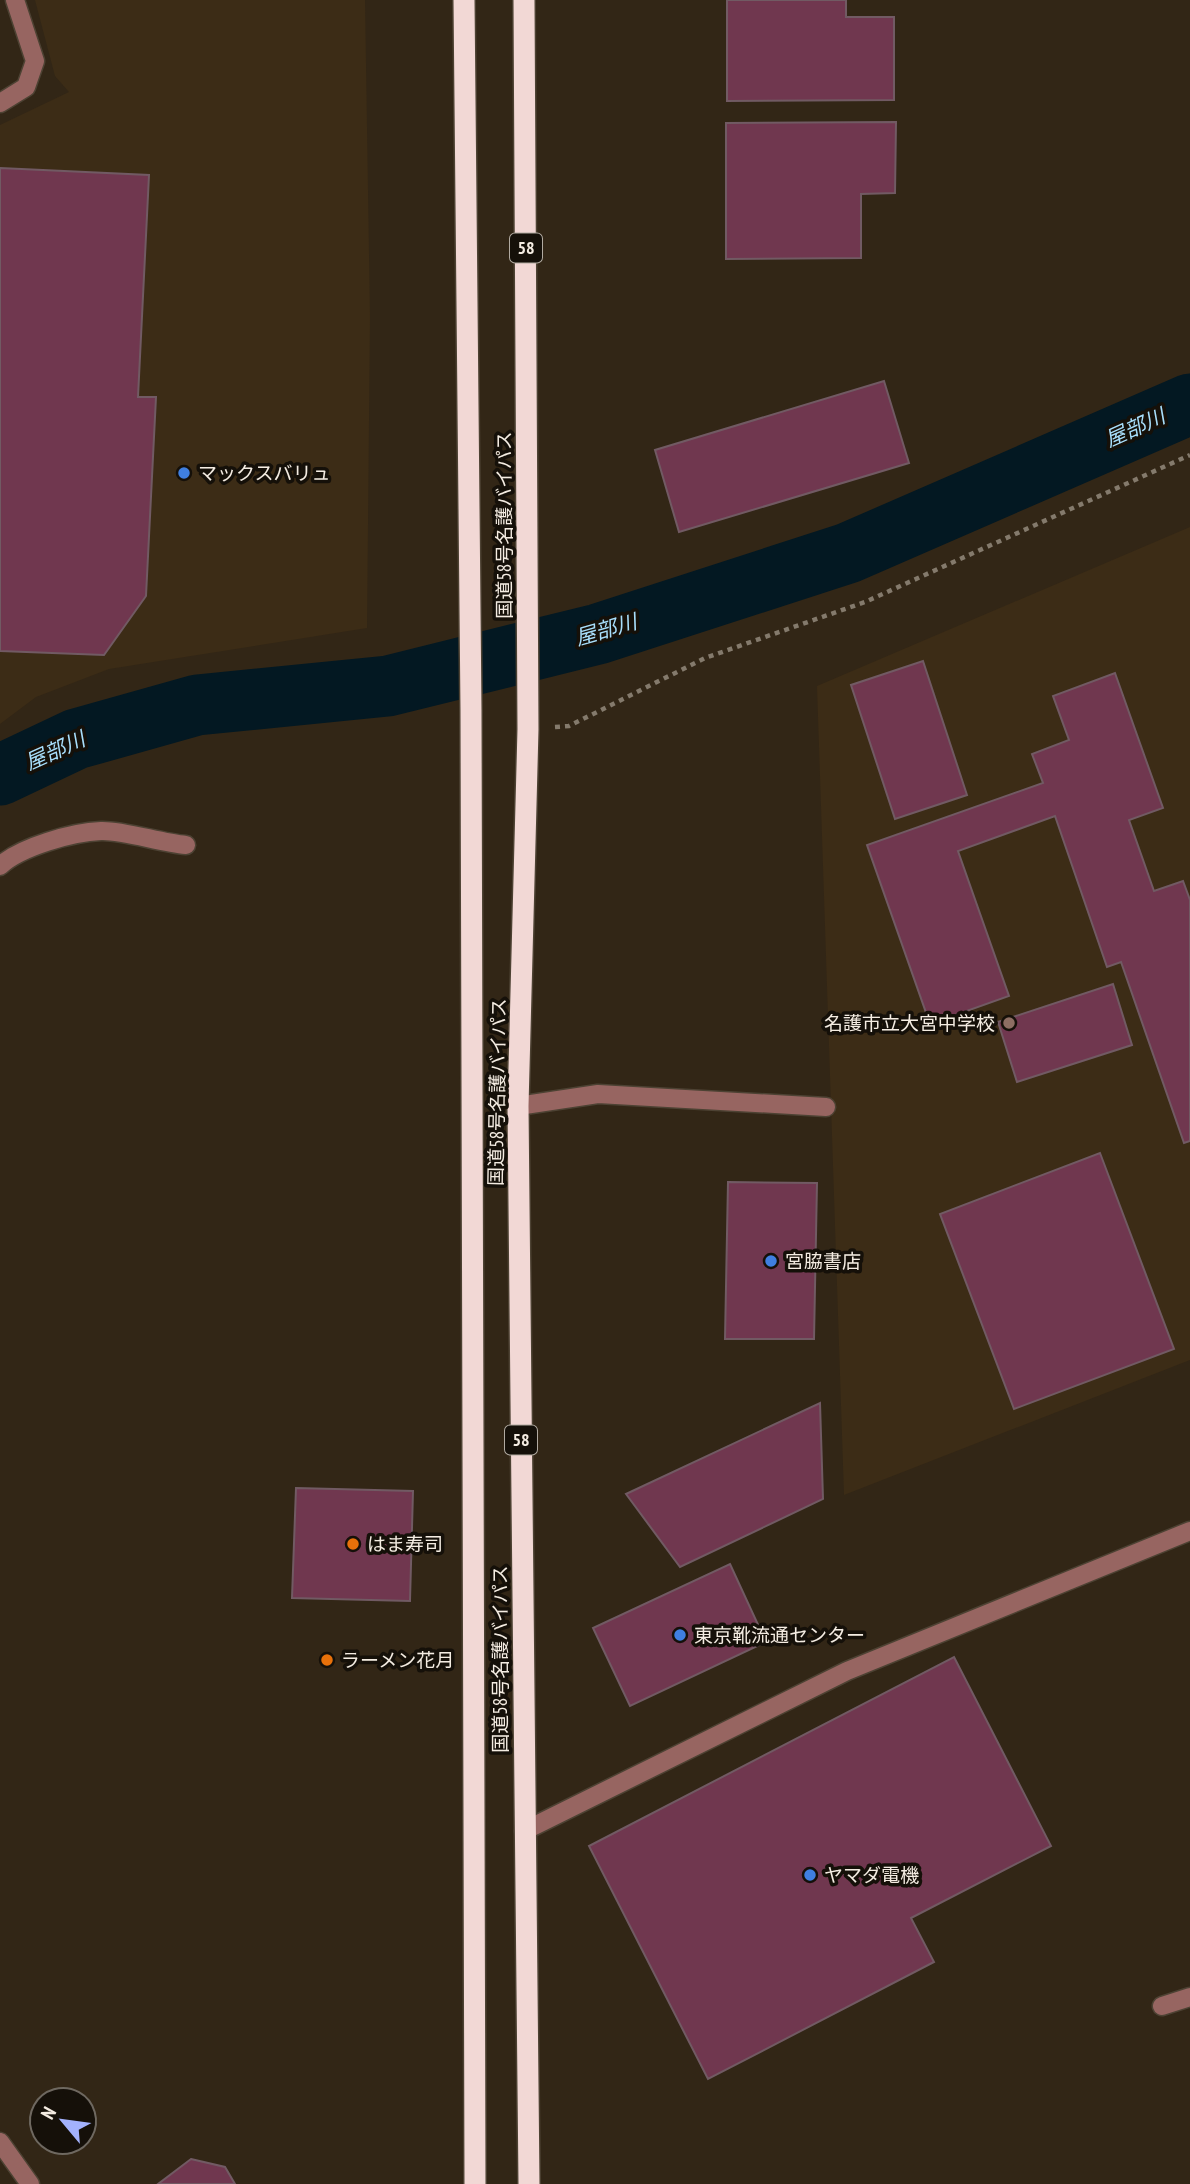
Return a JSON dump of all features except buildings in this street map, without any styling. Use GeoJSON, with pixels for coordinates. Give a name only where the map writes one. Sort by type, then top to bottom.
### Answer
{"type":"FeatureCollection","features":[{"type":"Feature","properties":{"kind":"highway","name":"国道58号名護バイパス"},"geometry":{"type":"LineString","coordinates":[[464,0],[471,710],[475,2184]]}},
{"type":"Feature","properties":{"kind":"highway","name":"国道58号名護バイパス"},"geometry":{"type":"LineString","coordinates":[[524,0],[528,729],[518,1106],[528,2184]]}},
{"type":"Feature","properties":{"kind":"street"},"geometry":{"type":"LineString","coordinates":[[0,103],[26,87],[35,61],[15,0]]}},
{"type":"Feature","properties":{"kind":"street"},"geometry":{"type":"LineString","coordinates":[[0,866],[7,859],[62,838],[103,831],[186,845]]}},
{"type":"Feature","properties":{"kind":"street"},"geometry":{"type":"LineString","coordinates":[[518,1106],[598,1094],[826,1107]]}},
{"type":"Feature","properties":{"kind":"street"},"geometry":{"type":"LineString","coordinates":[[524,1831],[847,1671],[1190,1531]]}},
{"type":"Feature","properties":{"kind":"street"},"geometry":{"type":"LineString","coordinates":[[1162,2006],[1190,1997]]}},
{"type":"Feature","properties":{"kind":"street"},"geometry":{"type":"LineString","coordinates":[[0,2142],[30,2184]]}},
{"type":"Feature","properties":{"kind":"path"},"geometry":{"type":"LineString","coordinates":[[528,729],[569,726],[705,658],[865,602],[1190,455]]}},
{"type":"Feature","properties":{"kind":"shaded area","name":"マックスバリュ"},"geometry":{"type":"Polygon","coordinates":[[[35,0],[365,0],[370,317],[367,628],[109,669],[36,697],[0,724],[0,125],[69,92],[55,76],[35,0]]]}},
{"type":"Feature","properties":{"kind":"shaded area","name":"名護市立大宮中学校"},"geometry":{"type":"Polygon","coordinates":[[[1190,527],[1190,1360],[844,1495],[817,686],[1190,527]]]}},
{"type":"Feature","properties":{"kind":"waterway","name":"屋部川"},"geometry":{"type":"LineString","coordinates":[[0,775],[76,739],[197,705],[388,686],[598,634],[848,553],[1190,404]]}},
{"type":"Feature","properties":{"kind":"place","name":"マックスバリュ"},"geometry":{"type":"Point","coordinates":[184,473]}},
{"type":"Feature","properties":{"kind":"place","name":"名護市立大宮中学校"},"geometry":{"type":"Point","coordinates":[1009,1023]}},
{"type":"Feature","properties":{"kind":"place","name":"宮脇書店"},"geometry":{"type":"Point","coordinates":[771,1261]}},
{"type":"Feature","properties":{"kind":"place","name":"はま寿司"},"geometry":{"type":"Point","coordinates":[353,1544]}},
{"type":"Feature","properties":{"kind":"place","name":"東京靴流通センター"},"geometry":{"type":"Point","coordinates":[680,1635]}},
{"type":"Feature","properties":{"kind":"place","name":"ラーメン花月"},"geometry":{"type":"Point","coordinates":[327,1660]}},
{"type":"Feature","properties":{"kind":"place","name":"ヤマダ電機"},"geometry":{"type":"Point","coordinates":[810,1875]}}]}
